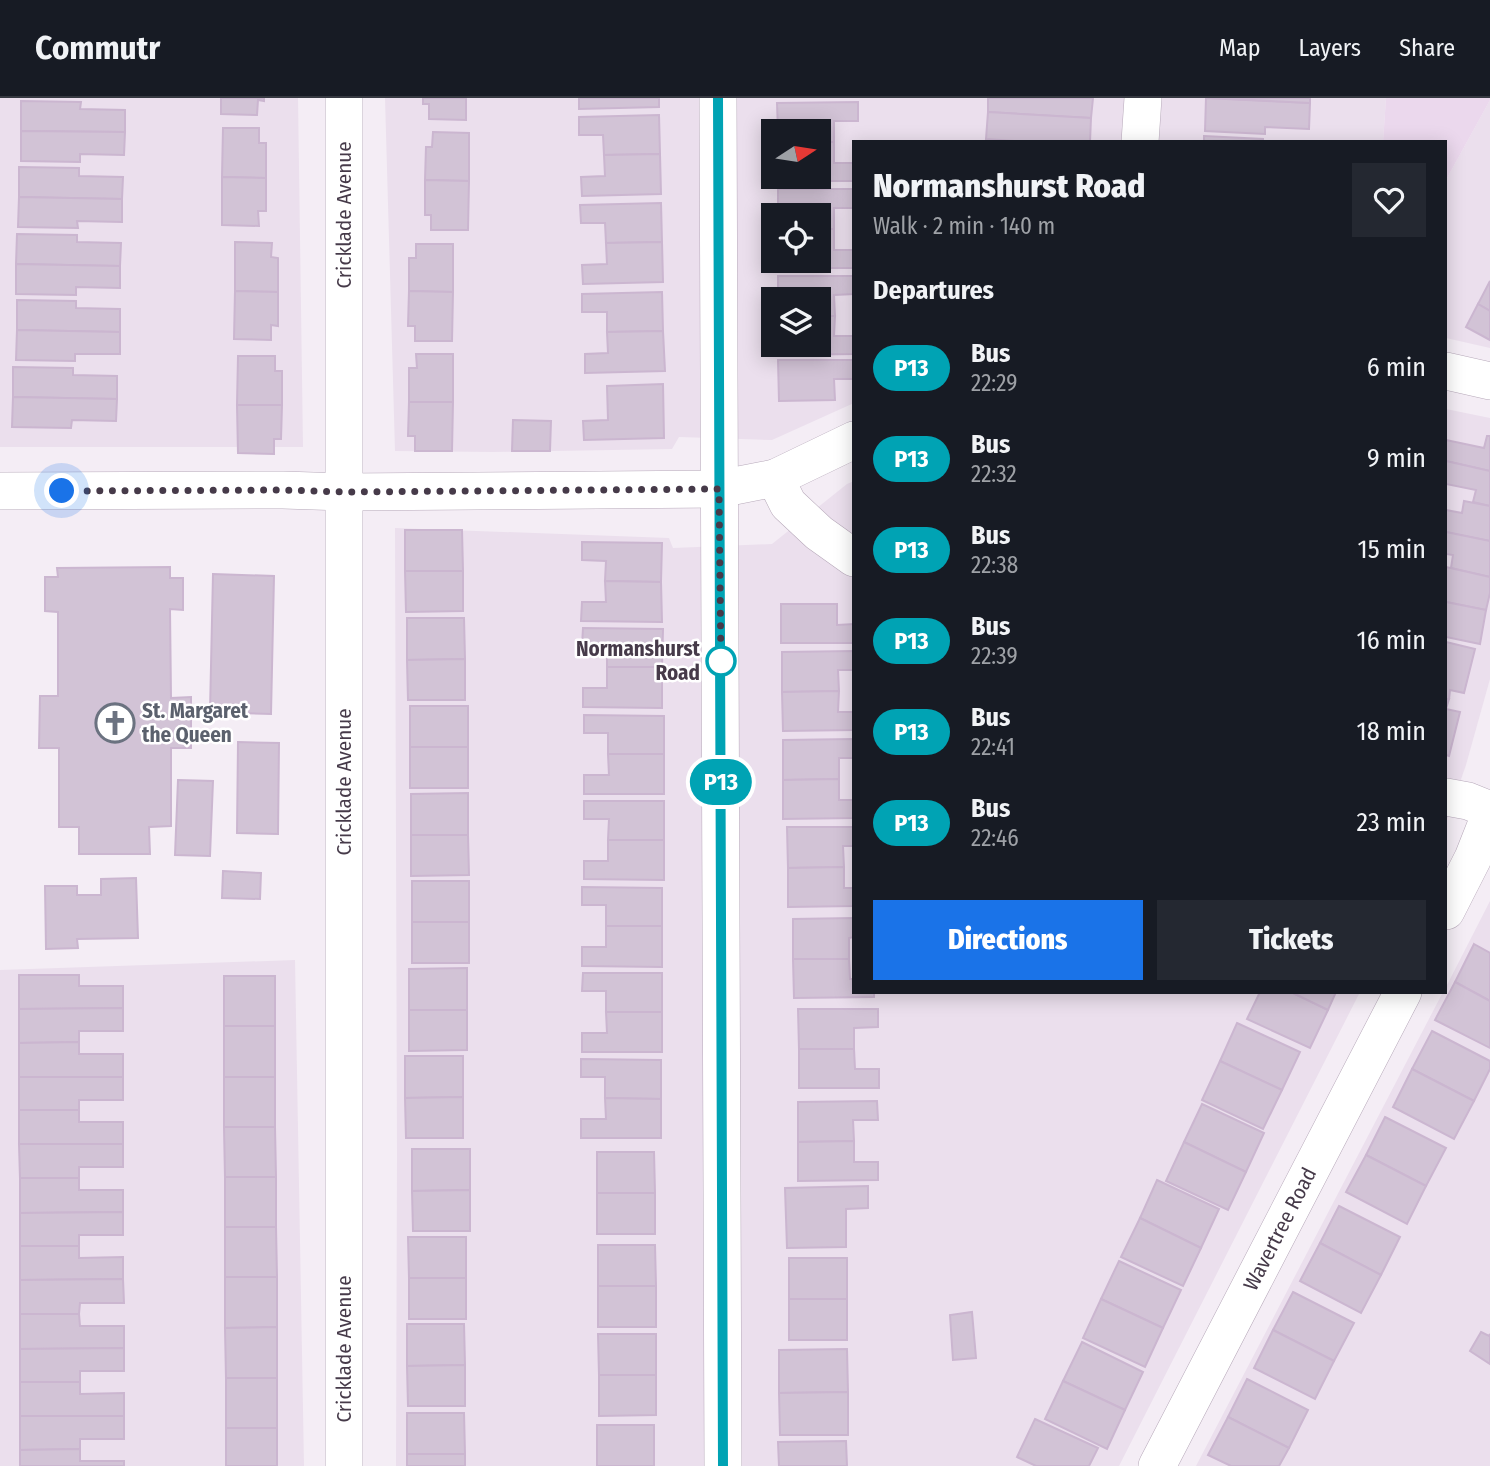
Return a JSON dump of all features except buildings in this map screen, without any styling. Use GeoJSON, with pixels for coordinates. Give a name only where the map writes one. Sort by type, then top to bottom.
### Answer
{"type":"FeatureCollection","features":[{"type":"Feature","properties":{"kind":"street","name":"Cricklade Avenue"},"geometry":{"type":"LineString","coordinates":[[344,98],[344,1466]]}},
{"type":"Feature","properties":{"kind":"street"},"geometry":{"type":"LineString","coordinates":[[718,98],[723,1466]]}},
{"type":"Feature","properties":{"kind":"street"},"geometry":{"type":"LineString","coordinates":[[1140,140],[1143,98]]}},
{"type":"Feature","properties":{"kind":"street"},"geometry":{"type":"LineString","coordinates":[[1447,371],[1490,381]]}},
{"type":"Feature","properties":{"kind":"street"},"geometry":{"type":"LineString","coordinates":[[0,491],[719,489],[775,478],[852,441]]}},
{"type":"Feature","properties":{"kind":"street"},"geometry":{"type":"LineString","coordinates":[[775,478],[788,504],[819,533],[852,557]]}},
{"type":"Feature","properties":{"kind":"street"},"geometry":{"type":"LineString","coordinates":[[1447,797],[1468,801],[1490,813],[1473,858],[1447,909]]}},
{"type":"Feature","properties":{"kind":"street","name":"Wavertree Road"},"geometry":{"type":"LineString","coordinates":[[1157,1466],[1402,994]]}},
{"type":"Feature","properties":{"kind":"shaded area"},"geometry":{"type":"Polygon","coordinates":[[[0,98],[298,98],[303,447],[0,447],[0,98]]]}},
{"type":"Feature","properties":{"kind":"shaded area"},"geometry":{"type":"Polygon","coordinates":[[[385,98],[1386,98],[1383,140],[852,140],[852,404],[772,440],[679,437],[672,449],[395,451],[385,98]]]}},
{"type":"Feature","properties":{"kind":"shaded area"},"geometry":{"type":"Polygon","coordinates":[[[1386,98],[1490,98],[1447,178],[1447,140],[1383,140],[1386,98]]]}},
{"type":"Feature","properties":{"kind":"shaded area"},"geometry":{"type":"Polygon","coordinates":[[[1490,100],[1490,348],[1447,338],[1447,178],[1490,100]]]}},
{"type":"Feature","properties":{"kind":"shaded area"},"geometry":{"type":"Polygon","coordinates":[[[1447,409],[1490,418],[1490,679],[1466,765],[1447,819],[1447,409]]]}},
{"type":"Feature","properties":{"kind":"shaded area"},"geometry":{"type":"Polygon","coordinates":[[[852,482],[852,994],[1359,994],[1119,1466],[396,1466],[395,528],[669,538],[673,548],[772,544],[852,482]]]}},
{"type":"Feature","properties":{"kind":"shaded area"},"geometry":{"type":"Polygon","coordinates":[[[1490,901],[1490,1466],[1196,1466],[1442,994],[1447,994],[1447,985],[1490,901]]]}},
{"type":"Feature","properties":{"kind":"shaded area"},"geometry":{"type":"Polygon","coordinates":[[[295,960],[304,1466],[0,1466],[0,970],[295,960]]]}},
{"type":"Feature","properties":{"kind":"bus line","name":"P13"},"geometry":{"type":"LineString","coordinates":[[718,98],[723,1466]]}},
{"type":"Feature","properties":{"kind":"place","name":"Normanshurst Road"},"geometry":{"type":"Point","coordinates":[721,661]}},
{"type":"Feature","properties":{"kind":"place","name":"St. Margaret the Queen"},"geometry":{"type":"Point","coordinates":[115,723]}},
{"type":"Feature","properties":{"kind":"route"},"geometry":{"type":"LineString","coordinates":[[62,491],[719,489],[721,670],[721,661]]}}]}
